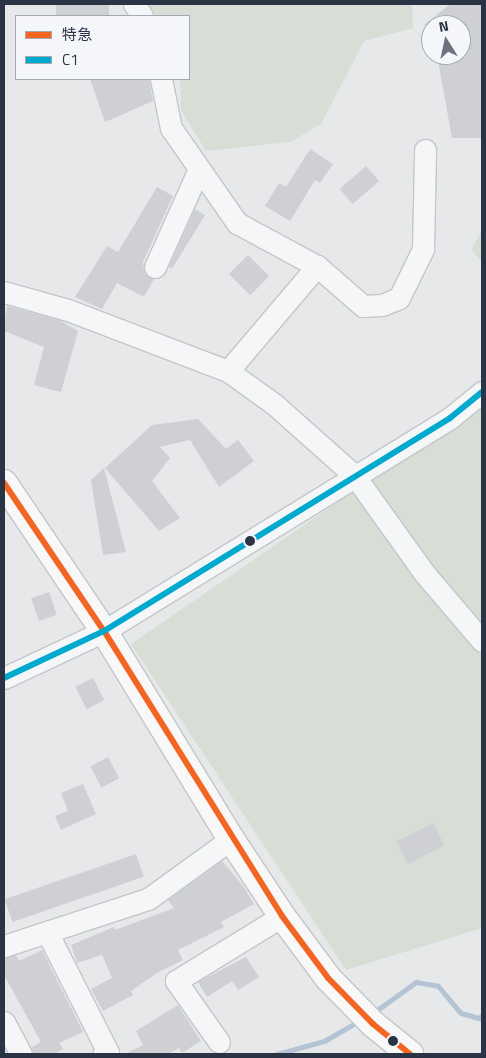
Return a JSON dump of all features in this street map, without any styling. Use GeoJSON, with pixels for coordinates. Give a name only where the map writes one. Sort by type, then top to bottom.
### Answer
{"type":"FeatureCollection","features":[{"type":"Feature","properties":{"kind":"main road"},"geometry":{"type":"LineString","coordinates":[[4,483],[104,631],[231,839],[282,916],[328,978],[402,1052]]}},
{"type":"Feature","properties":{"kind":"street"},"geometry":{"type":"LineString","coordinates":[[134,4],[141,15]]}},
{"type":"Feature","properties":{"kind":"street"},"geometry":{"type":"LineString","coordinates":[[161,80],[171,128],[237,223],[317,266],[363,306],[382,305],[400,298],[423,249],[425,150]]}},
{"type":"Feature","properties":{"kind":"street"},"geometry":{"type":"LineString","coordinates":[[155,267],[200,169]]}},
{"type":"Feature","properties":{"kind":"street"},"geometry":{"type":"LineString","coordinates":[[228,371],[317,266]]}},
{"type":"Feature","properties":{"kind":"street"},"geometry":{"type":"LineString","coordinates":[[4,292],[68,310],[228,371],[274,404],[354,475],[425,574],[482,641]]}},
{"type":"Feature","properties":{"kind":"street"},"geometry":{"type":"LineString","coordinates":[[4,678],[104,631],[354,475],[450,418],[482,392]]}},
{"type":"Feature","properties":{"kind":"street"},"geometry":{"type":"LineString","coordinates":[[4,946],[148,899],[231,839]]}},
{"type":"Feature","properties":{"kind":"street"},"geometry":{"type":"LineString","coordinates":[[219,1042],[176,981],[282,916]]}},
{"type":"Feature","properties":{"kind":"street"},"geometry":{"type":"LineString","coordinates":[[47,932],[108,1052],[103,1054]]}},
{"type":"Feature","properties":{"kind":"street"},"geometry":{"type":"LineString","coordinates":[[4,1022],[21,1054]]}},
{"type":"Feature","properties":{"kind":"shaded area"},"geometry":{"type":"Polygon","coordinates":[[[147,4],[412,4],[413,28],[364,41],[321,124],[290,142],[206,151],[181,110],[180,80],[190,80],[190,15],[152,15],[147,4]]]}},
{"type":"Feature","properties":{"kind":"shaded area"},"geometry":{"type":"Polygon","coordinates":[[[482,231],[482,262],[471,250],[482,231]]]}},
{"type":"Feature","properties":{"kind":"shaded area"},"geometry":{"type":"Polygon","coordinates":[[[482,403],[482,928],[346,970],[131,644],[482,403]]]}},
{"type":"Feature","properties":{"kind":"building"},"geometry":{"type":"Polygon","coordinates":[[[56,4],[109,4],[109,15],[56,15],[56,4]]]}},
{"type":"Feature","properties":{"kind":"building"},"geometry":{"type":"Polygon","coordinates":[[[450,4],[482,4],[482,138],[452,138],[439,65],[471,65],[471,15],[436,15],[450,4]]]}},
{"type":"Feature","properties":{"kind":"building"},"geometry":{"type":"Polygon","coordinates":[[[90,80],[149,80],[153,101],[105,122],[90,80]]]}},
{"type":"Feature","properties":{"kind":"building"},"geometry":{"type":"Polygon","coordinates":[[[310,149],[333,164],[320,183],[315,180],[290,221],[265,206],[279,183],[286,187],[310,149]]]}},
{"type":"Feature","properties":{"kind":"building"},"geometry":{"type":"Polygon","coordinates":[[[366,166],[379,181],[353,204],[340,189],[366,166]]]}},
{"type":"Feature","properties":{"kind":"building"},"geometry":{"type":"Polygon","coordinates":[[[157,187],[173,196],[143,262],[145,274],[154,279],[144,297],[117,283],[102,309],[75,297],[107,246],[118,252],[157,187]]]}},
{"type":"Feature","properties":{"kind":"building"},"geometry":{"type":"Polygon","coordinates":[[[195,209],[205,215],[172,269],[169,267],[195,209]]]}},
{"type":"Feature","properties":{"kind":"building"},"geometry":{"type":"Polygon","coordinates":[[[248,255],[269,276],[250,295],[229,274],[248,255]]]}},
{"type":"Feature","properties":{"kind":"building"},"geometry":{"type":"Polygon","coordinates":[[[7,306],[59,320],[78,331],[61,392],[34,385],[44,347],[4,331],[7,306]]]}},
{"type":"Feature","properties":{"kind":"building"},"geometry":{"type":"Polygon","coordinates":[[[198,419],[226,449],[238,440],[254,461],[219,487],[190,440],[160,447],[170,458],[152,481],[180,518],[159,531],[105,468],[152,425],[198,419]]]}},
{"type":"Feature","properties":{"kind":"building"},"geometry":{"type":"Polygon","coordinates":[[[104,468],[126,552],[103,555],[91,480],[104,468]]]}},
{"type":"Feature","properties":{"kind":"building"},"geometry":{"type":"Polygon","coordinates":[[[49,592],[57,615],[39,621],[31,598],[49,592]]]}},
{"type":"Feature","properties":{"kind":"building"},"geometry":{"type":"Polygon","coordinates":[[[93,678],[104,700],[87,709],[75,687],[93,678]]]}},
{"type":"Feature","properties":{"kind":"building"},"geometry":{"type":"Polygon","coordinates":[[[108,757],[119,778],[102,788],[90,766],[108,757]]]}},
{"type":"Feature","properties":{"kind":"building"},"geometry":{"type":"Polygon","coordinates":[[[83,784],[96,814],[61,830],[55,816],[68,811],[61,793],[83,784]]]}},
{"type":"Feature","properties":{"kind":"building"},"geometry":{"type":"Polygon","coordinates":[[[433,823],[444,845],[408,864],[396,842],[433,823]]]}},
{"type":"Feature","properties":{"kind":"building"},"geometry":{"type":"Polygon","coordinates":[[[136,854],[144,877],[12,922],[5,899],[136,854]]]}},
{"type":"Feature","properties":{"kind":"building"},"geometry":{"type":"Polygon","coordinates":[[[222,861],[243,886],[254,904],[221,922],[224,927],[178,950],[183,960],[157,973],[131,991],[133,995],[103,1011],[91,989],[112,978],[102,955],[77,963],[71,945],[114,927],[115,930],[174,908],[168,900],[222,861]]]}},
{"type":"Feature","properties":{"kind":"building"},"geometry":{"type":"Polygon","coordinates":[[[42,950],[83,1032],[59,1043],[63,1049],[54,1054],[33,1054],[32,1047],[41,1042],[4,975],[4,959],[16,955],[19,961],[42,950]]]}},
{"type":"Feature","properties":{"kind":"building"},"geometry":{"type":"Polygon","coordinates":[[[246,957],[259,977],[238,990],[232,981],[207,997],[198,982],[246,957]]]}},
{"type":"Feature","properties":{"kind":"building"},"geometry":{"type":"Polygon","coordinates":[[[178,1005],[201,1041],[182,1053],[179,1048],[168,1054],[125,1054],[143,1045],[136,1031],[178,1005]]]}},
{"type":"Feature","properties":{"kind":"waterway"},"geometry":{"type":"LineString","coordinates":[[373,1013],[416,982],[438,986],[461,1013],[479,1018],[482,1015]]}},
{"type":"Feature","properties":{"kind":"waterway"},"geometry":{"type":"LineString","coordinates":[[277,1054],[324,1041],[359,1021]]}},
{"type":"Feature","properties":{"kind":"transit line","name":"C1"},"geometry":{"type":"LineString","coordinates":[[4,678],[104,631],[450,418],[482,392]]}},
{"type":"Feature","properties":{"kind":"transit line","name":"特急"},"geometry":{"type":"LineString","coordinates":[[4,483],[104,631],[282,916],[328,978],[373,1024],[410,1054]]}}]}
